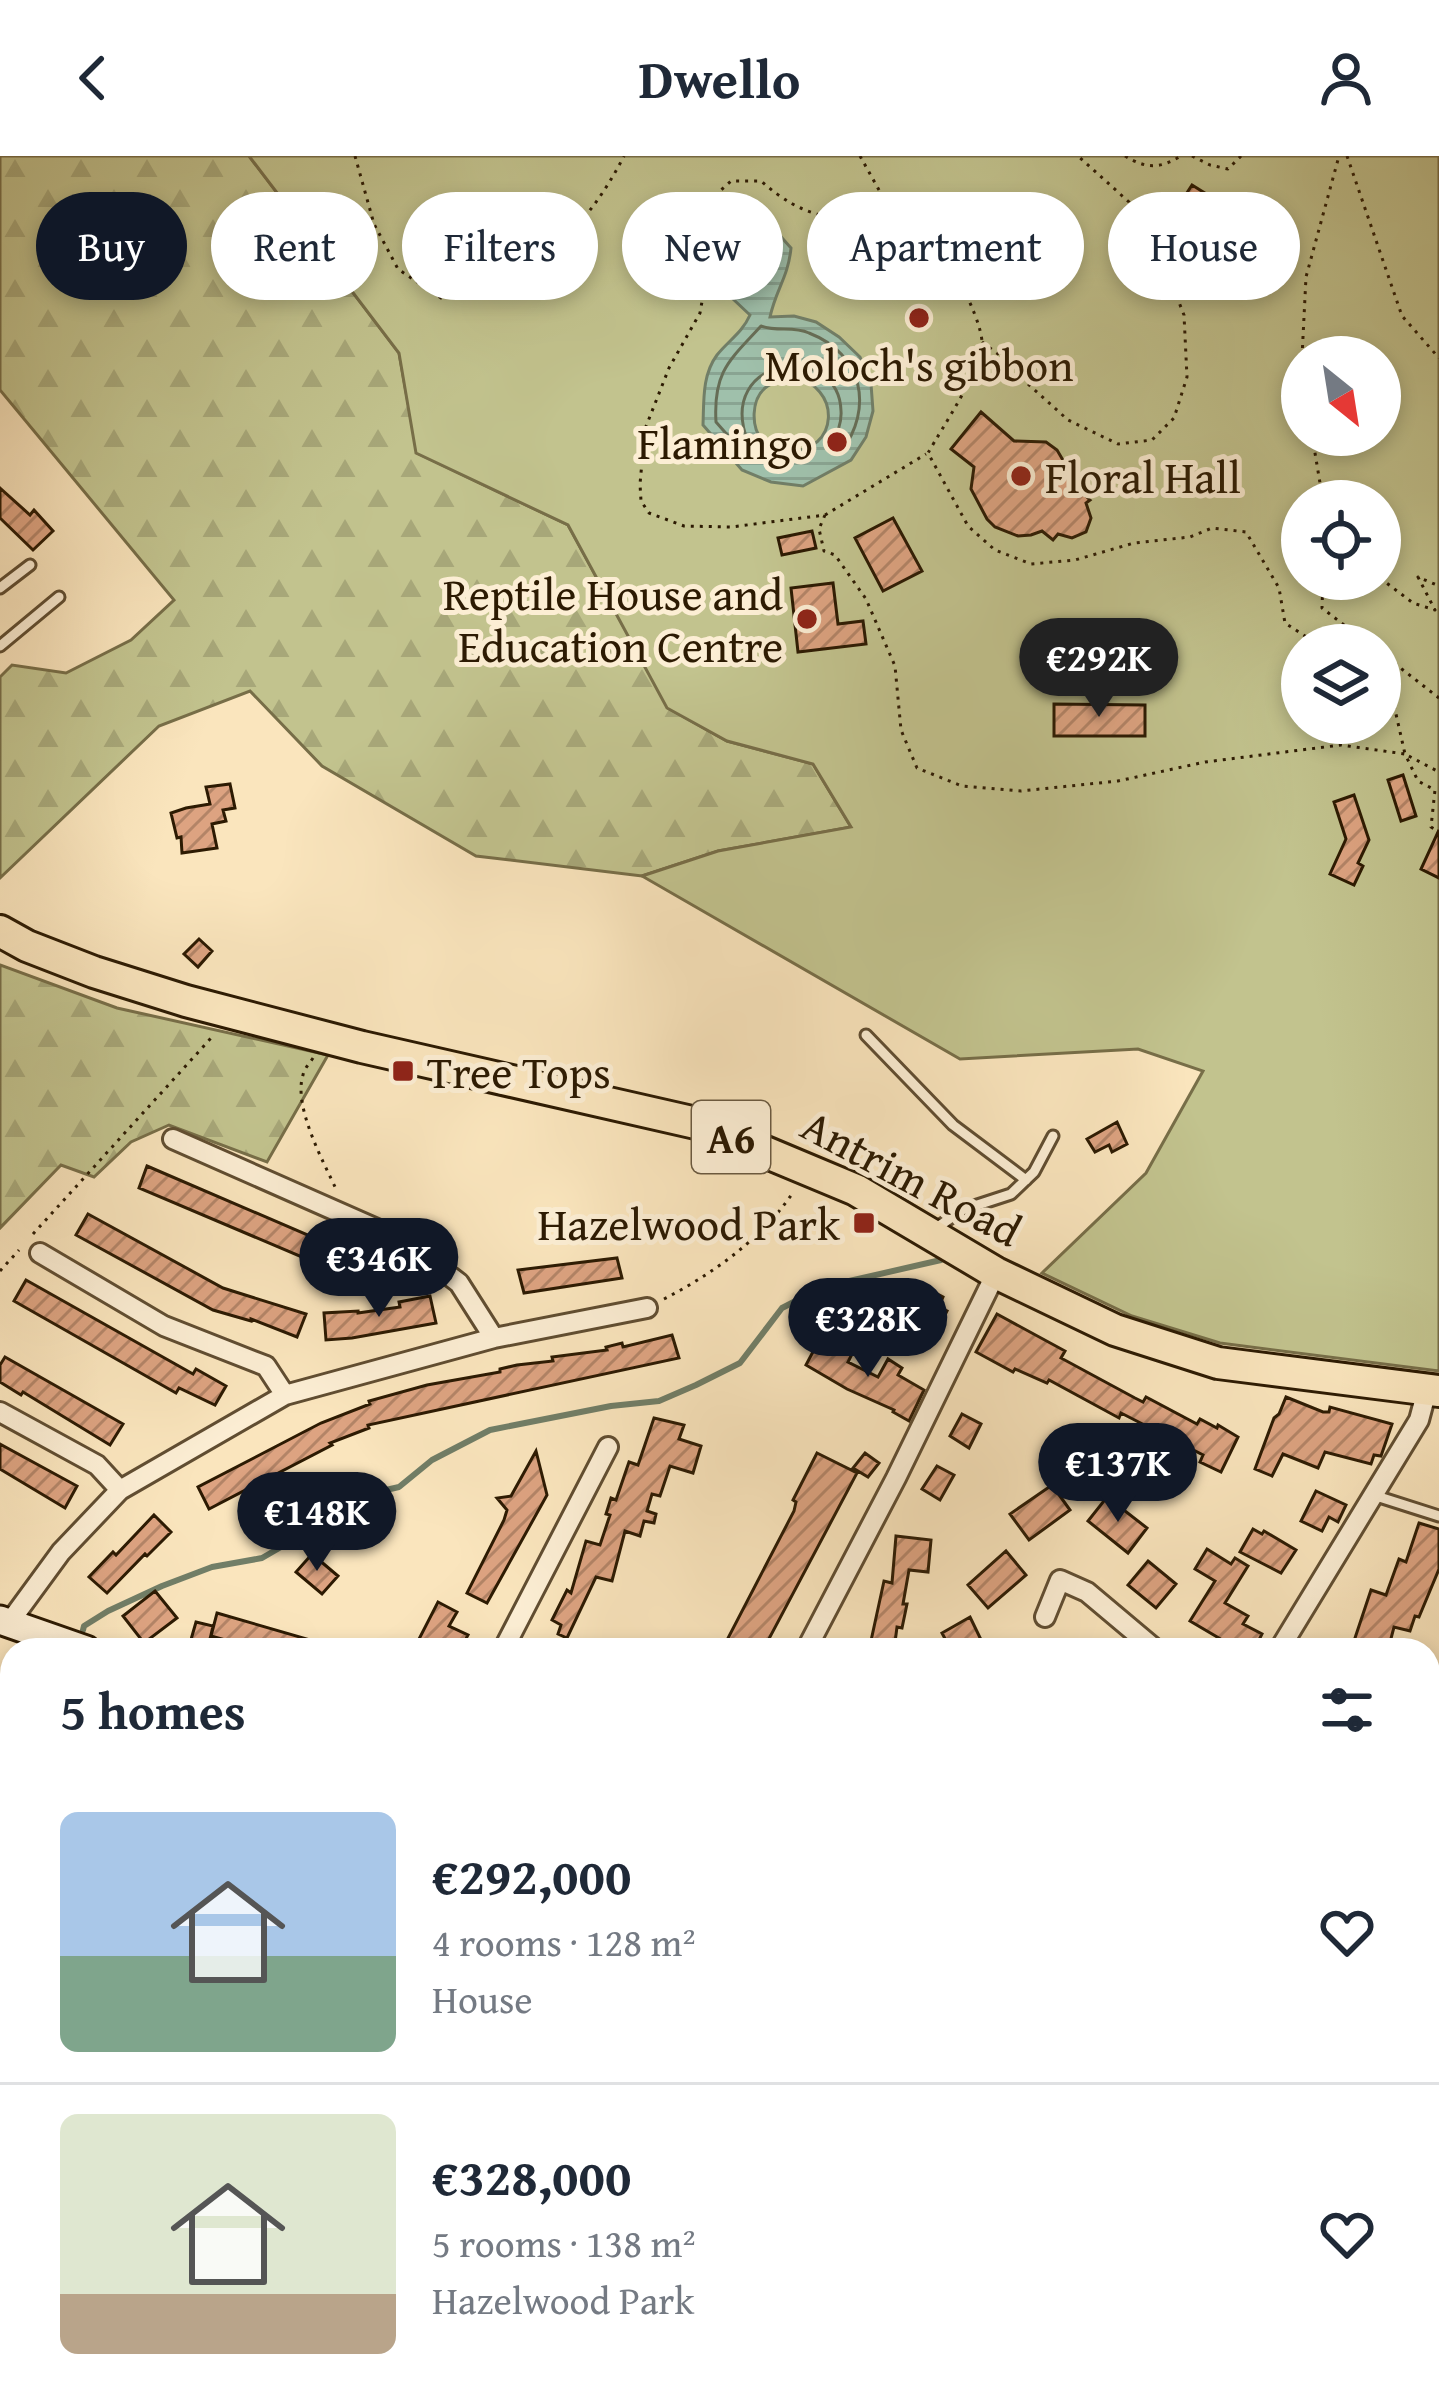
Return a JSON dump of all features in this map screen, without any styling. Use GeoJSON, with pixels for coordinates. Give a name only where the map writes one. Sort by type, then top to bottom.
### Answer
{"type":"FeatureCollection","features":[{"type":"Feature","properties":{"kind":"main road","name":"Antrim Road"},"geometry":{"type":"LineString","coordinates":[[0,931],[94,972],[233,1014],[696,1123],[856,1190],[996,1273],[1115,1330],[1218,1363],[1433,1390]]}},
{"type":"Feature","properties":{"kind":"street"},"geometry":{"type":"LineString","coordinates":[[173,1139],[404,1241],[459,1282],[494,1338]]}},
{"type":"Feature","properties":{"kind":"street"},"geometry":{"type":"LineString","coordinates":[[40,1253],[164,1326],[266,1366],[285,1395]]}},
{"type":"Feature","properties":{"kind":"street"},"geometry":{"type":"LineString","coordinates":[[812,1638],[996,1273]]}},
{"type":"Feature","properties":{"kind":"street"},"geometry":{"type":"LineString","coordinates":[[52,1638],[4,1621],[119,1490],[285,1395],[494,1338],[646,1308]]}},
{"type":"Feature","properties":{"kind":"street"},"geometry":{"type":"LineString","coordinates":[[1286,1638],[1433,1390]]}},
{"type":"Feature","properties":{"kind":"street"},"geometry":{"type":"LineString","coordinates":[[0,1412],[97,1465],[119,1490]]}},
{"type":"Feature","properties":{"kind":"street"},"geometry":{"type":"LineString","coordinates":[[509,1638],[608,1448]]}},
{"type":"Feature","properties":{"kind":"street"},"geometry":{"type":"LineString","coordinates":[[1045,1617],[1060,1580],[1087,1592],[1142,1638]]}},
{"type":"Feature","properties":{"kind":"lane"},"geometry":{"type":"LineString","coordinates":[[0,588],[30,566]]}},
{"type":"Feature","properties":{"kind":"lane"},"geometry":{"type":"LineString","coordinates":[[0,646],[59,597]]}},
{"type":"Feature","properties":{"kind":"lane"},"geometry":{"type":"LineString","coordinates":[[866,1035],[953,1125],[1026,1180]]}},
{"type":"Feature","properties":{"kind":"lane"},"geometry":{"type":"LineString","coordinates":[[928,1234],[962,1210],[1010,1194],[1034,1172],[1053,1136]]}},
{"type":"Feature","properties":{"kind":"lane"},"geometry":{"type":"LineString","coordinates":[[1373,1495],[1439,1516]]}},
{"type":"Feature","properties":{"kind":"path"},"geometry":{"type":"LineString","coordinates":[[356,156],[374,224],[398,269],[441,298],[470,294],[521,272],[561,245],[593,207],[624,156]]}},
{"type":"Feature","properties":{"kind":"path"},"geometry":{"type":"LineString","coordinates":[[860,156],[880,192]]}},
{"type":"Feature","properties":{"kind":"path"},"geometry":{"type":"LineString","coordinates":[[969,300],[982,342],[1013,364],[1068,419],[1118,444],[1152,440],[1174,418],[1187,377],[1184,315],[1165,267],[1129,202],[1078,156]]}},
{"type":"Feature","properties":{"kind":"path"},"geometry":{"type":"LineString","coordinates":[[1124,156],[1143,167],[1162,167],[1181,156]]}},
{"type":"Feature","properties":{"kind":"path"},"geometry":{"type":"LineString","coordinates":[[1192,156],[1228,169],[1241,156]]}},
{"type":"Feature","properties":{"kind":"path"},"geometry":{"type":"LineString","coordinates":[[1304,336],[1306,277],[1339,156]]}},
{"type":"Feature","properties":{"kind":"path"},"geometry":{"type":"LineString","coordinates":[[1347,156],[1402,316],[1439,358]]}},
{"type":"Feature","properties":{"kind":"path"},"geometry":{"type":"LineString","coordinates":[[807,211],[787,204],[761,181],[731,182],[708,202],[697,223],[695,255],[704,290],[700,313],[669,368],[645,429],[640,484],[641,501],[649,513],[684,526],[730,527],[825,515],[928,453],[966,387],[982,342]]}},
{"type":"Feature","properties":{"kind":"path"},"geometry":{"type":"LineString","coordinates":[[928,453],[968,526],[995,550],[1031,564],[1075,560],[1134,543],[1190,537],[1212,528],[1246,532],[1279,588],[1288,624]]}},
{"type":"Feature","properties":{"kind":"path"},"geometry":{"type":"LineString","coordinates":[[825,515],[819,529],[824,551],[835,555],[866,598],[895,666],[901,730],[917,768],[962,786],[1021,791],[1118,781],[1204,762],[1342,745],[1405,754],[1439,772]]}},
{"type":"Feature","properties":{"kind":"path"},"geometry":{"type":"LineString","coordinates":[[1401,594],[1435,610],[1418,577],[1439,586]]}},
{"type":"Feature","properties":{"kind":"path"},"geometry":{"type":"LineString","coordinates":[[1322,600],[1322,608],[1343,624]]}},
{"type":"Feature","properties":{"kind":"path"},"geometry":{"type":"LineString","coordinates":[[1401,668],[1439,698]]}},
{"type":"Feature","properties":{"kind":"path"},"geometry":{"type":"LineString","coordinates":[[1401,736],[1418,781],[1435,790],[1430,827],[1439,832]]}},
{"type":"Feature","properties":{"kind":"path"},"geometry":{"type":"LineString","coordinates":[[0,1271],[233,1014]]}},
{"type":"Feature","properties":{"kind":"path"},"geometry":{"type":"LineString","coordinates":[[322,1037],[302,1076],[301,1097],[313,1138],[350,1218]]}},
{"type":"Feature","properties":{"kind":"path"},"geometry":{"type":"LineString","coordinates":[[646,1308],[742,1248],[788,1200],[808,1168]]}},
{"type":"Feature","properties":{"kind":"green space"},"geometry":{"type":"Polygon","coordinates":[[[0,156],[249,156],[276,192],[211,192],[211,300],[359,300],[399,353],[417,453],[568,525],[668,708],[727,741],[813,764],[851,827],[718,851],[642,876],[476,856],[322,766],[250,691],[159,726],[0,878],[0,677],[12,665],[66,673],[131,640],[174,600],[0,390],[0,156]]]}},
{"type":"Feature","properties":{"kind":"green space"},"geometry":{"type":"Polygon","coordinates":[[[249,156],[1439,156],[1439,1371],[1220,1343],[1132,1316],[1042,1273],[1146,1173],[1203,1071],[1138,1049],[960,1059],[642,876],[718,851],[851,827],[813,764],[727,741],[667,708],[568,525],[416,453],[399,353],[359,300],[378,300],[378,192],[276,192],[249,156]]]}},
{"type":"Feature","properties":{"kind":"green space"},"geometry":{"type":"Polygon","coordinates":[[[0,965],[117,1008],[328,1055],[267,1162],[169,1125],[131,1142],[94,1177],[61,1165],[0,1228],[0,965]]]}},
{"type":"Feature","properties":{"kind":"water"},"geometry":{"type":"Polygon","coordinates":[[[783,239],[791,248],[783,278],[783,239]]]}},
{"type":"Feature","properties":{"kind":"water"},"geometry":{"type":"Polygon","coordinates":[[[734,300],[775,300],[770,317],[816,322],[860,357],[871,384],[873,411],[866,437],[851,460],[803,486],[771,482],[742,470],[703,425],[712,363],[750,315],[734,300]],[[791,377],[765,388],[757,399],[756,428],[773,448],[805,449],[825,431],[827,404],[808,382],[791,377]]]}},
{"type":"Feature","properties":{"kind":"building","name":"Floral Hall"},"geometry":{"type":"Polygon","coordinates":[[[981,412],[1014,441],[1046,442],[1057,450],[1070,481],[1090,500],[1086,532],[1072,538],[1058,534],[1053,540],[1042,531],[1018,536],[987,519],[971,489],[974,467],[951,449],[981,412]]]}},
{"type":"Feature","properties":{"kind":"building"},"geometry":{"type":"Polygon","coordinates":[[[0,488],[30,515],[34,510],[53,531],[33,550],[0,518],[0,488]]]}},
{"type":"Feature","properties":{"kind":"building"},"geometry":{"type":"Polygon","coordinates":[[[893,518],[922,571],[883,591],[855,538],[893,518]]]}},
{"type":"Feature","properties":{"kind":"building"},"geometry":{"type":"Polygon","coordinates":[[[812,531],[816,548],[782,555],[778,538],[812,531]]]}},
{"type":"Feature","properties":{"kind":"building","name":"Reptile House and Education Centre"},"geometry":{"type":"Polygon","coordinates":[[[833,583],[838,624],[863,621],[866,644],[798,652],[791,588],[833,583]]]}},
{"type":"Feature","properties":{"kind":"building"},"geometry":{"type":"Polygon","coordinates":[[[1054,704],[1145,705],[1145,736],[1054,736],[1054,704]]]}},
{"type":"Feature","properties":{"kind":"building"},"geometry":{"type":"Polygon","coordinates":[[[1403,775],[1416,816],[1401,821],[1388,780],[1403,775]]]}},
{"type":"Feature","properties":{"kind":"building"},"geometry":{"type":"Polygon","coordinates":[[[230,784],[235,808],[223,810],[226,821],[212,824],[217,848],[182,853],[171,813],[210,804],[206,787],[230,784]]]}},
{"type":"Feature","properties":{"kind":"building"},"geometry":{"type":"Polygon","coordinates":[[[1354,795],[1369,840],[1354,885],[1330,874],[1346,839],[1334,802],[1354,795]]]}},
{"type":"Feature","properties":{"kind":"building"},"geometry":{"type":"Polygon","coordinates":[[[1439,830],[1439,878],[1421,869],[1439,830]]]}},
{"type":"Feature","properties":{"kind":"building"},"geometry":{"type":"Polygon","coordinates":[[[199,939],[212,951],[198,967],[184,954],[199,939]]]}},
{"type":"Feature","properties":{"kind":"building"},"geometry":{"type":"Polygon","coordinates":[[[1117,1122],[1127,1144],[1112,1152],[1109,1145],[1095,1152],[1087,1139],[1117,1122]]]}},
{"type":"Feature","properties":{"kind":"building"},"geometry":{"type":"Polygon","coordinates":[[[147,1166],[338,1248],[322,1283],[321,1265],[139,1188],[147,1166]]]}},
{"type":"Feature","properties":{"kind":"building"},"geometry":{"type":"Polygon","coordinates":[[[88,1214],[223,1288],[306,1314],[297,1337],[213,1310],[76,1235],[88,1214]]]}},
{"type":"Feature","properties":{"kind":"building"},"geometry":{"type":"Polygon","coordinates":[[[617,1258],[622,1278],[524,1293],[518,1270],[617,1258]]]}},
{"type":"Feature","properties":{"kind":"building"},"geometry":{"type":"Polygon","coordinates":[[[26,1280],[193,1374],[196,1369],[226,1386],[215,1405],[179,1388],[176,1393],[14,1301],[26,1280]]]}},
{"type":"Feature","properties":{"kind":"building"},"geometry":{"type":"Polygon","coordinates":[[[926,1288],[943,1297],[939,1307],[947,1311],[938,1329],[910,1314],[926,1288]]]}},
{"type":"Feature","properties":{"kind":"building"},"geometry":{"type":"Polygon","coordinates":[[[430,1296],[436,1323],[326,1340],[324,1313],[400,1307],[399,1302],[430,1296]]]}},
{"type":"Feature","properties":{"kind":"building"},"geometry":{"type":"Polygon","coordinates":[[[997,1314],[1065,1351],[1061,1358],[1135,1398],[1143,1402],[1146,1397],[1197,1424],[1200,1419],[1238,1437],[1221,1472],[1200,1462],[1203,1455],[1121,1413],[1119,1418],[1049,1380],[1013,1372],[976,1352],[997,1314]]]}},
{"type":"Feature","properties":{"kind":"building"},"geometry":{"type":"Polygon","coordinates":[[[672,1335],[679,1358],[368,1425],[209,1509],[198,1487],[369,1401],[517,1365],[553,1361],[552,1357],[672,1335]]]}},
{"type":"Feature","properties":{"kind":"building"},"geometry":{"type":"Polygon","coordinates":[[[838,1340],[854,1350],[848,1362],[878,1377],[888,1359],[902,1368],[898,1375],[924,1390],[909,1421],[806,1365],[816,1346],[833,1350],[838,1340]]]}},
{"type":"Feature","properties":{"kind":"building"},"geometry":{"type":"Polygon","coordinates":[[[5,1357],[123,1424],[110,1445],[0,1382],[5,1357]]]}},
{"type":"Feature","properties":{"kind":"building"},"geometry":{"type":"Polygon","coordinates":[[[1286,1397],[1323,1412],[1330,1407],[1392,1424],[1381,1456],[1374,1455],[1371,1464],[1325,1452],[1318,1468],[1283,1454],[1272,1476],[1255,1469],[1286,1397]]]}},
{"type":"Feature","properties":{"kind":"building"},"geometry":{"type":"Polygon","coordinates":[[[962,1414],[981,1424],[969,1448],[950,1436],[962,1414]]]}},
{"type":"Feature","properties":{"kind":"building"},"geometry":{"type":"Polygon","coordinates":[[[654,1418],[684,1425],[679,1439],[701,1446],[693,1473],[670,1466],[660,1496],[652,1494],[647,1511],[656,1514],[654,1523],[644,1521],[640,1536],[625,1531],[612,1581],[596,1577],[567,1638],[558,1634],[561,1625],[552,1620],[567,1590],[571,1593],[586,1541],[600,1545],[611,1498],[616,1500],[629,1462],[638,1465],[654,1418]]]}},
{"type":"Feature","properties":{"kind":"building"},"geometry":{"type":"Polygon","coordinates":[[[0,1444],[77,1486],[65,1508],[0,1469],[0,1444]]]}},
{"type":"Feature","properties":{"kind":"building"},"geometry":{"type":"Polygon","coordinates":[[[536,1451],[547,1495],[487,1603],[467,1593],[504,1520],[507,1510],[497,1498],[511,1496],[536,1451]]]}},
{"type":"Feature","properties":{"kind":"building"},"geometry":{"type":"Polygon","coordinates":[[[817,1453],[857,1473],[769,1638],[728,1638],[794,1511],[793,1500],[817,1453]]]}},
{"type":"Feature","properties":{"kind":"building"},"geometry":{"type":"Polygon","coordinates":[[[865,1453],[879,1463],[868,1477],[853,1468],[865,1453]]]}},
{"type":"Feature","properties":{"kind":"building"},"geometry":{"type":"Polygon","coordinates":[[[937,1466],[954,1475],[940,1500],[922,1489],[937,1466]]]}},
{"type":"Feature","properties":{"kind":"building"},"geometry":{"type":"Polygon","coordinates":[[[1052,1485],[1070,1510],[1029,1540],[1010,1514],[1052,1485]]]}},
{"type":"Feature","properties":{"kind":"building"},"geometry":{"type":"Polygon","coordinates":[[[1316,1491],[1346,1505],[1338,1522],[1329,1517],[1322,1531],[1301,1521],[1316,1491]]]}},
{"type":"Feature","properties":{"kind":"building"},"geometry":{"type":"Polygon","coordinates":[[[1107,1497],[1147,1528],[1128,1553],[1088,1521],[1107,1497]]]}},
{"type":"Feature","properties":{"kind":"building"},"geometry":{"type":"Polygon","coordinates":[[[154,1515],[171,1532],[107,1593],[89,1577],[154,1515]]]}},
{"type":"Feature","properties":{"kind":"building"},"geometry":{"type":"Polygon","coordinates":[[[1419,1523],[1439,1529],[1439,1569],[1410,1631],[1394,1627],[1391,1638],[1355,1638],[1371,1590],[1386,1595],[1399,1559],[1406,1562],[1419,1523]]]}},
{"type":"Feature","properties":{"kind":"building"},"geometry":{"type":"Polygon","coordinates":[[[1253,1529],[1296,1550],[1281,1573],[1240,1552],[1253,1529]]]}},
{"type":"Feature","properties":{"kind":"building"},"geometry":{"type":"Polygon","coordinates":[[[896,1536],[931,1540],[928,1572],[909,1570],[902,1628],[897,1627],[896,1638],[872,1638],[884,1581],[892,1583],[896,1536]]]}},
{"type":"Feature","properties":{"kind":"building"},"geometry":{"type":"Polygon","coordinates":[[[1207,1549],[1231,1564],[1235,1558],[1248,1566],[1225,1603],[1248,1616],[1243,1624],[1262,1634],[1260,1638],[1219,1638],[1190,1621],[1215,1581],[1195,1569],[1207,1549]]]}},
{"type":"Feature","properties":{"kind":"building"},"geometry":{"type":"Polygon","coordinates":[[[1006,1551],[1026,1575],[988,1608],[968,1585],[1006,1551]]]}},
{"type":"Feature","properties":{"kind":"building"},"geometry":{"type":"Polygon","coordinates":[[[312,1554],[338,1576],[322,1594],[296,1572],[312,1554]]]}},
{"type":"Feature","properties":{"kind":"building"},"geometry":{"type":"Polygon","coordinates":[[[1148,1561],[1176,1584],[1156,1608],[1128,1585],[1148,1561]]]}},
{"type":"Feature","properties":{"kind":"building"},"geometry":{"type":"Polygon","coordinates":[[[155,1591],[177,1618],[151,1638],[140,1638],[123,1616],[155,1591]]]}},
{"type":"Feature","properties":{"kind":"building"},"geometry":{"type":"Polygon","coordinates":[[[438,1602],[457,1612],[449,1626],[468,1635],[466,1638],[420,1638],[438,1602]]]}},
{"type":"Feature","properties":{"kind":"building"},"geometry":{"type":"Polygon","coordinates":[[[217,1613],[303,1638],[218,1638],[211,1636],[217,1613]]]}},
{"type":"Feature","properties":{"kind":"building"},"geometry":{"type":"Polygon","coordinates":[[[970,1617],[980,1638],[945,1638],[942,1633],[970,1617]]]}},
{"type":"Feature","properties":{"kind":"building"},"geometry":{"type":"Polygon","coordinates":[[[196,1622],[213,1626],[210,1638],[191,1638],[196,1622]]]}},
{"type":"Feature","properties":{"kind":"waterway"},"geometry":{"type":"LineString","coordinates":[[83,1630],[108,1611],[162,1586],[212,1567],[262,1558],[305,1533],[338,1501],[399,1487],[432,1460],[490,1430],[659,1401],[740,1363],[782,1308],[823,1287],[941,1260]]}},
{"type":"Feature","properties":{"kind":"place","name":"Moloch's gibbon"},"geometry":{"type":"Point","coordinates":[919,318]}},
{"type":"Feature","properties":{"kind":"place","name":"Flamingo"},"geometry":{"type":"Point","coordinates":[837,442]}},
{"type":"Feature","properties":{"kind":"place","name":"Floral Hall"},"geometry":{"type":"Point","coordinates":[1021,476]}},
{"type":"Feature","properties":{"kind":"place","name":"Reptile House and Education Centre"},"geometry":{"type":"Point","coordinates":[807,619]}},
{"type":"Feature","properties":{"kind":"place","name":"Tree Tops"},"geometry":{"type":"Point","coordinates":[403,1071]}},
{"type":"Feature","properties":{"kind":"place","name":"Hazelwood Park"},"geometry":{"type":"Point","coordinates":[864,1223]}}]}
